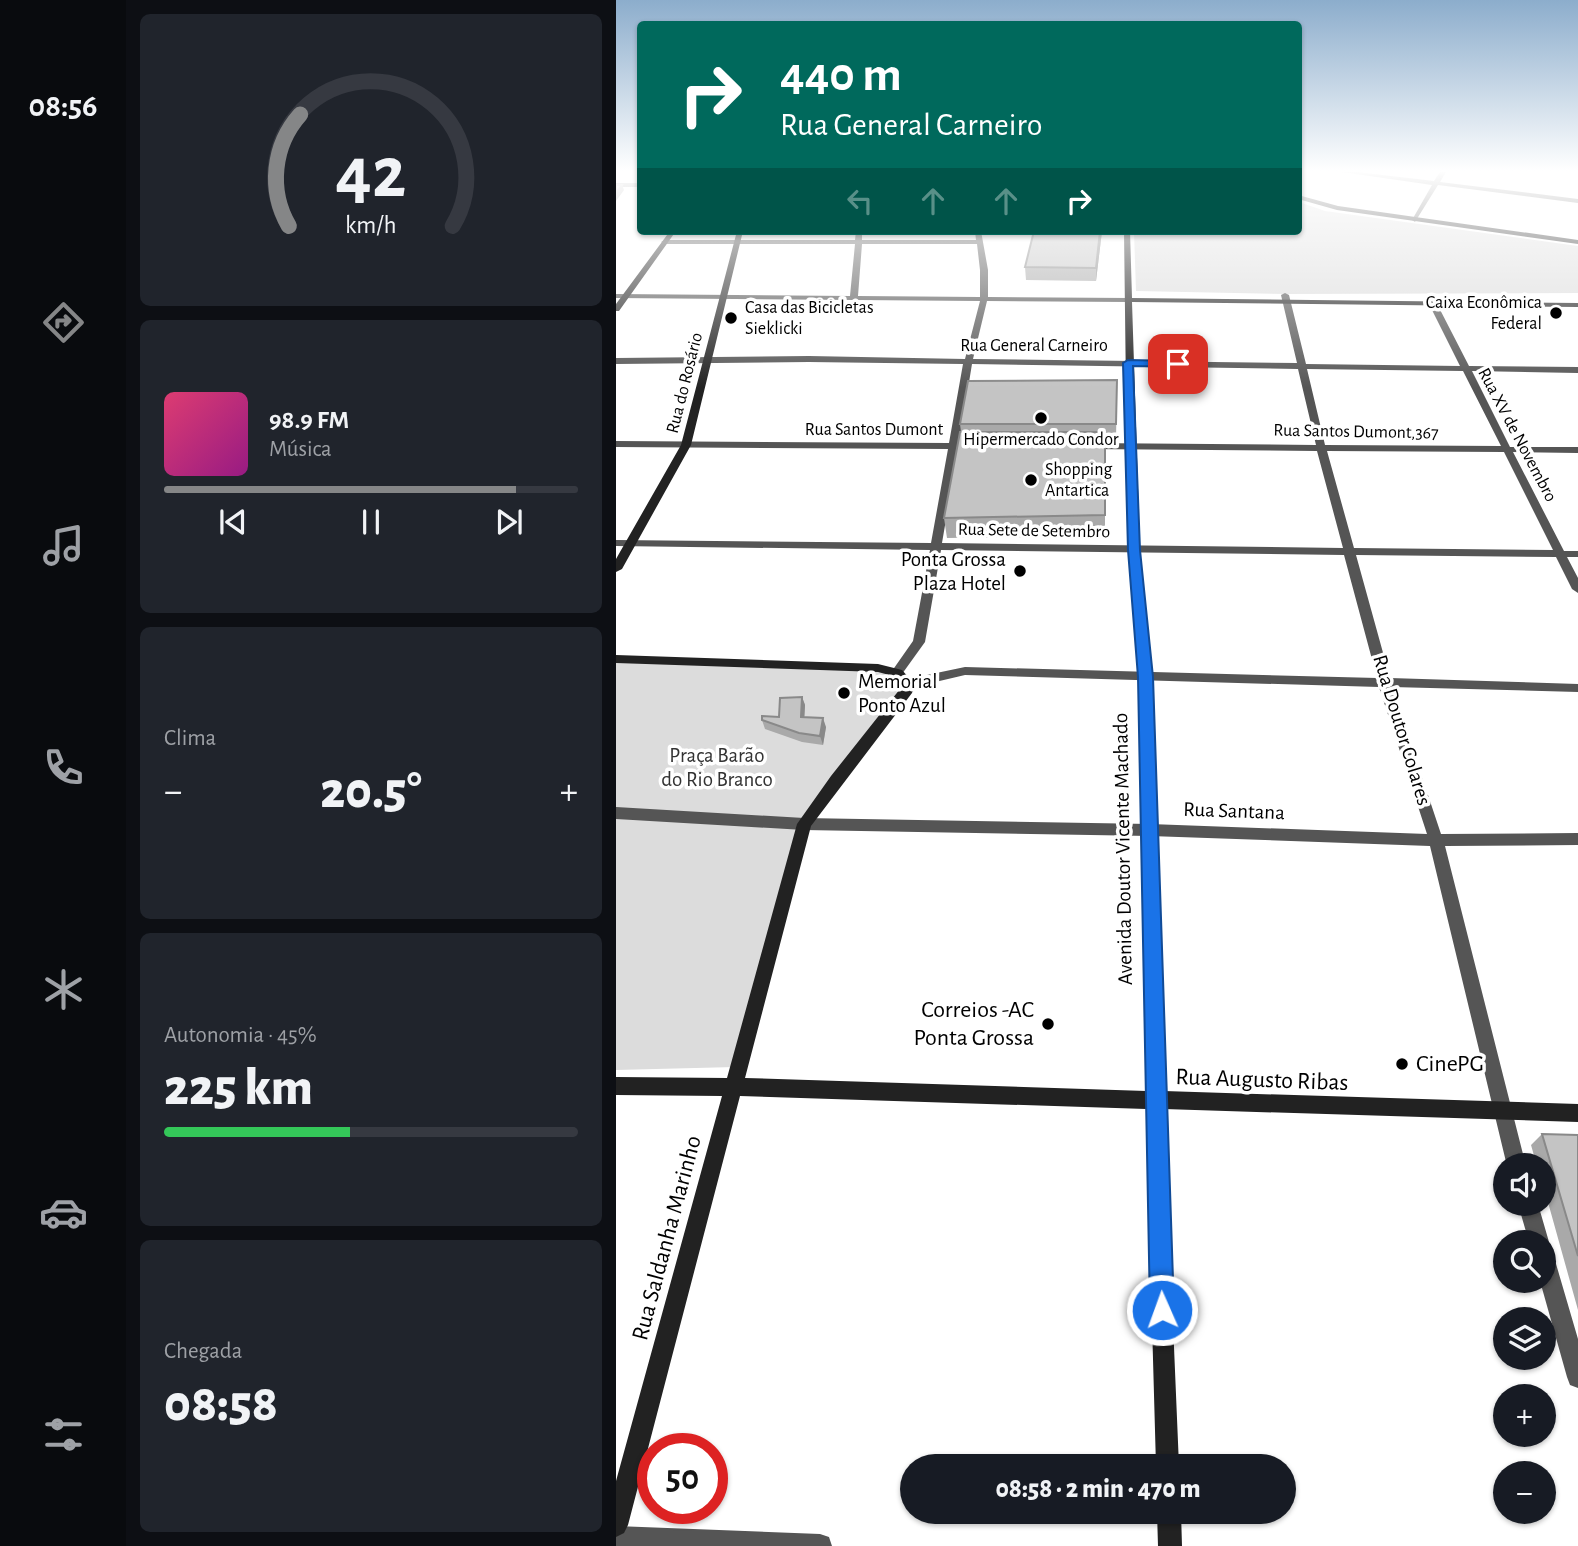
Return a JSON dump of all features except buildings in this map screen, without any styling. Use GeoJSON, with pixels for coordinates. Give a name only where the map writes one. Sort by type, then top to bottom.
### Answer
{"type":"FeatureCollection","features":[{"type":"Feature","properties":{"kind":"main road"},"geometry":{"type":"LineString","coordinates":[[616,309],[663,244]]}},
{"type":"Feature","properties":{"kind":"main road","name":"Rua do Rosário"},"geometry":{"type":"LineString","coordinates":[[616,569],[686,445],[709,360],[735,244]]}},
{"type":"Feature","properties":{"kind":"main road","name":"Avenida Doutor Vicente Machado"},"geometry":{"type":"LineString","coordinates":[[1128,244],[1134,550],[1146,677],[1155,1101],[1167,1454]]}},
{"type":"Feature","properties":{"kind":"main road"},"geometry":{"type":"LineString","coordinates":[[1130,296],[1431,299],[1578,297]]}},
{"type":"Feature","properties":{"kind":"main road"},"geometry":{"type":"LineString","coordinates":[[1431,299],[1578,305]]}},
{"type":"Feature","properties":{"kind":"main road"},"geometry":{"type":"LineString","coordinates":[[616,659],[878,668],[898,671],[905,679],[908,690],[804,824],[736,1087],[616,1086]]}},
{"type":"Feature","properties":{"kind":"main road","name":"Rua Augusto Ribas"},"geometry":{"type":"LineString","coordinates":[[736,1087],[1578,1113]]}},
{"type":"Feature","properties":{"kind":"main road","name":"Rua Saldanha Marinho"},"geometry":{"type":"LineString","coordinates":[[616,1525],[736,1087]]}},
{"type":"Feature","properties":{"kind":"main road"},"geometry":{"type":"LineString","coordinates":[[1169,1524],[1170,1546]]}},
{"type":"Feature","properties":{"kind":"street"},"geometry":{"type":"LineString","coordinates":[[854,298],[857,244]]}},
{"type":"Feature","properties":{"kind":"street"},"geometry":{"type":"LineString","coordinates":[[898,671],[919,642],[968,362],[985,294],[979,244]]}},
{"type":"Feature","properties":{"kind":"street"},"geometry":{"type":"LineString","coordinates":[[616,296],[1130,296]]}},
{"type":"Feature","properties":{"kind":"street","name":"Rua Doutor Colares"},"geometry":{"type":"LineString","coordinates":[[1285,298],[1321,447],[1385,685],[1436,840],[1513,1153]]}},
{"type":"Feature","properties":{"kind":"street","name":"Rua XV de Novembro"},"geometry":{"type":"LineString","coordinates":[[1431,299],[1464,369],[1578,589]]}},
{"type":"Feature","properties":{"kind":"street","name":"Rua General Carneiro"},"geometry":{"type":"LineString","coordinates":[[616,361],[1128,363],[1578,370]]}},
{"type":"Feature","properties":{"kind":"street","name":"Rua Santos Dumont"},"geometry":{"type":"LineString","coordinates":[[616,444],[981,446]]}},
{"type":"Feature","properties":{"kind":"street"},"geometry":{"type":"LineString","coordinates":[[1077,446],[1133,446]]}},
{"type":"Feature","properties":{"kind":"street","name":"Rua Santos Dumont,367"},"geometry":{"type":"LineString","coordinates":[[1133,446],[1578,450]]}},
{"type":"Feature","properties":{"kind":"street","name":"Rua Sete de Setembro"},"geometry":{"type":"LineString","coordinates":[[616,543],[1578,554]]}},
{"type":"Feature","properties":{"kind":"street"},"geometry":{"type":"LineString","coordinates":[[908,690],[927,679],[965,671],[1385,685],[1578,688]]}},
{"type":"Feature","properties":{"kind":"street","name":"Rua Santana"},"geometry":{"type":"LineString","coordinates":[[616,813],[804,824],[1150,830],[1436,840],[1578,839]]}},
{"type":"Feature","properties":{"kind":"street"},"geometry":{"type":"LineString","coordinates":[[1554,1293],[1578,1377]]}},
{"type":"Feature","properties":{"kind":"street"},"geometry":{"type":"LineString","coordinates":[[616,1538],[820,1546]]}},
{"type":"Feature","properties":{"kind":"green space"},"geometry":{"type":"Polygon","coordinates":[[[1134,244],[1578,246],[1578,293],[1286,294],[1136,291],[1134,244]]]}},
{"type":"Feature","properties":{"kind":"green space","name":"Praça Barão do Rio Branco"},"geometry":{"type":"Polygon","coordinates":[[[616,662],[893,671],[903,691],[800,824],[735,1067],[616,1070],[616,662]]]}},
{"type":"Feature","properties":{"kind":"place","name":"Caixa Econômica Federal"},"geometry":{"type":"Point","coordinates":[1556,313]}},
{"type":"Feature","properties":{"kind":"place","name":"Casa das Bicicletas Sieklicki"},"geometry":{"type":"Point","coordinates":[731,318]}},
{"type":"Feature","properties":{"kind":"place","name":"Hipermercado Condor"},"geometry":{"type":"Point","coordinates":[1041,418]}},
{"type":"Feature","properties":{"kind":"place","name":"Shopping Antartica"},"geometry":{"type":"Point","coordinates":[1031,480]}},
{"type":"Feature","properties":{"kind":"place","name":"Ponta Grossa Plaza Hotel"},"geometry":{"type":"Point","coordinates":[1020,571]}},
{"type":"Feature","properties":{"kind":"place","name":"Memorial Ponto Azul"},"geometry":{"type":"Point","coordinates":[844,693]}},
{"type":"Feature","properties":{"kind":"place","name":"Correios -AC Ponta Grossa"},"geometry":{"type":"Point","coordinates":[1048,1024]}},
{"type":"Feature","properties":{"kind":"place","name":"CinePG"},"geometry":{"type":"Point","coordinates":[1402,1064]}},
{"type":"Feature","properties":{"kind":"route"},"geometry":{"type":"LineString","coordinates":[[1162,1310],[1146,677],[1134,550],[1133,446],[1128,363],[1178,364]]}}]}
